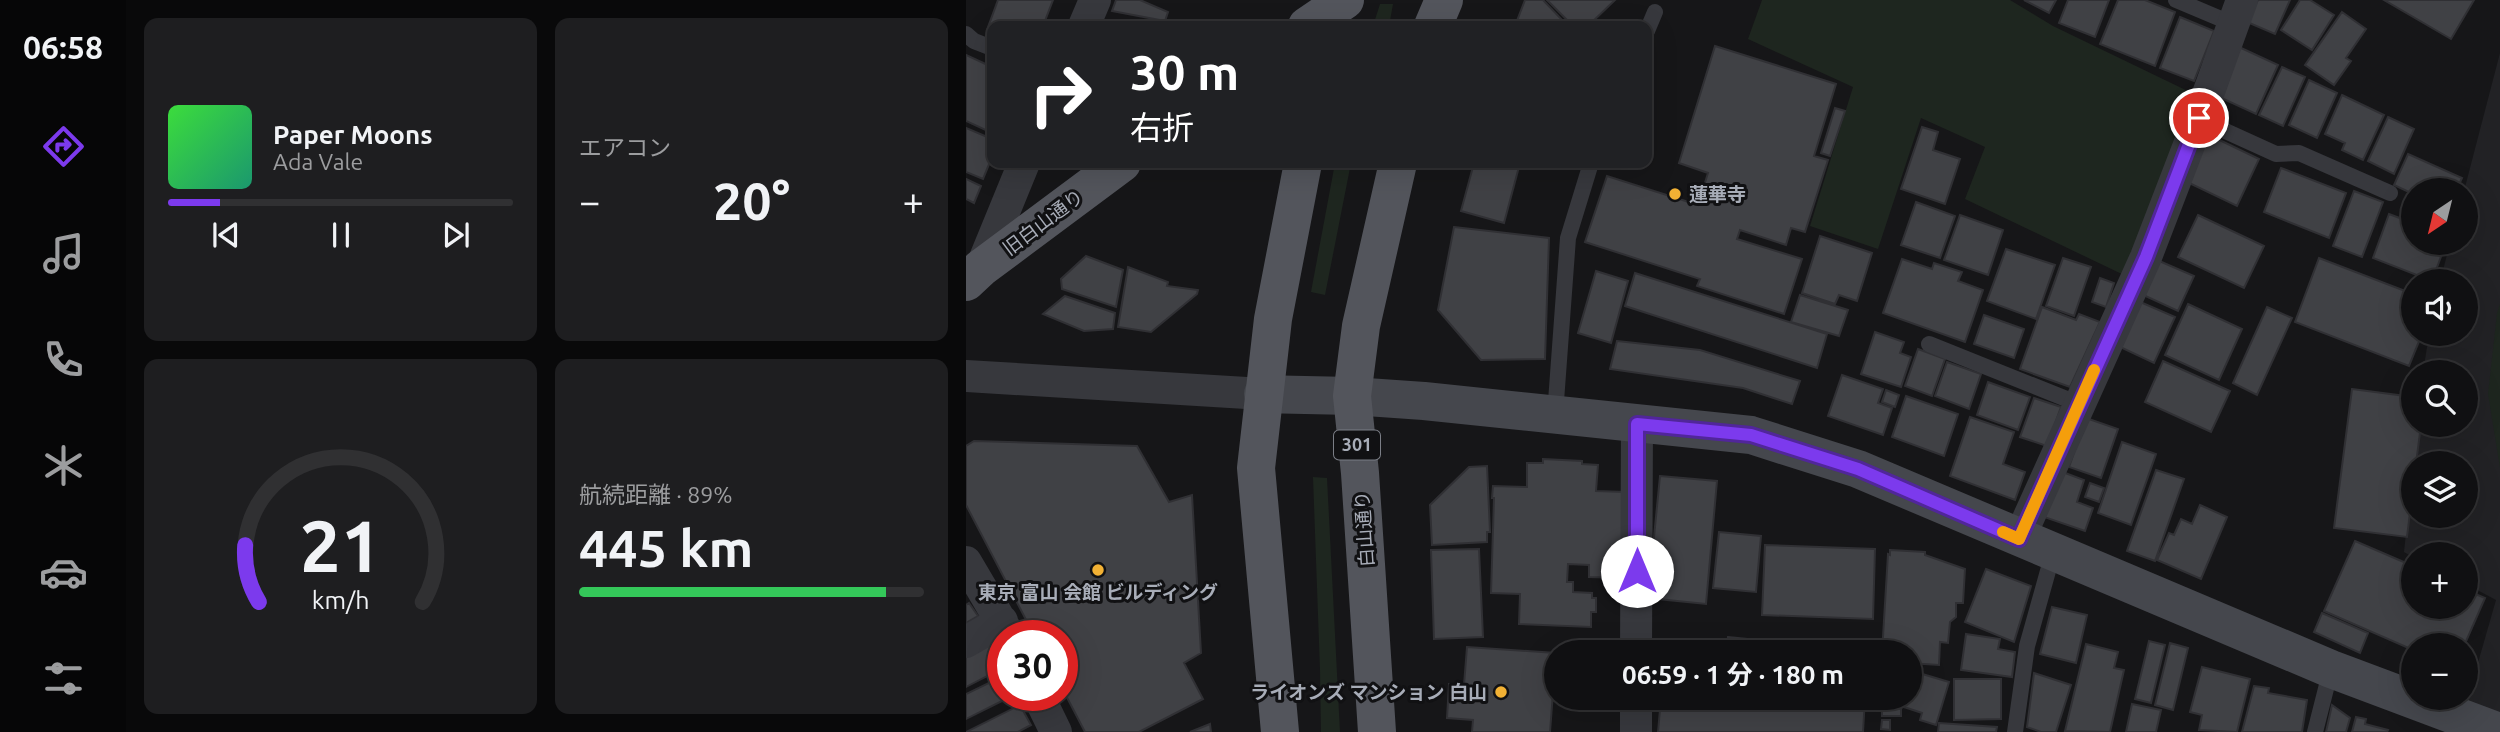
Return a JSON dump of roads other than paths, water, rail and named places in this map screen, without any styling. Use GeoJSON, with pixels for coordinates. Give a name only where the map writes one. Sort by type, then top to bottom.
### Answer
{"type":"FeatureCollection","features":[{"type":"Feature","properties":{"kind":"main road"},"geometry":{"type":"LineString","coordinates":[[1314,21],[1345,0]]}},
{"type":"Feature","properties":{"kind":"main road"},"geometry":{"type":"LineString","coordinates":[[1339,21],[1345,0]]}},
{"type":"Feature","properties":{"kind":"main road"},"geometry":{"type":"LineString","coordinates":[[1435,21],[1444,0]]}},
{"type":"Feature","properties":{"kind":"main road","name":"旧白山通り"},"geometry":{"type":"LineString","coordinates":[[973,275],[1115,168]]}},
{"type":"Feature","properties":{"kind":"main road"},"geometry":{"type":"LineString","coordinates":[[1280,732],[1256,468],[1273,319],[1303,168]]}},
{"type":"Feature","properties":{"kind":"main road","name":"白山通り"},"geometry":{"type":"LineString","coordinates":[[1377,732],[1360,473],[1352,396],[1361,326],[1397,168]]}},
{"type":"Feature","properties":{"kind":"street"},"geometry":{"type":"LineString","coordinates":[[1086,21],[1095,0]]}},
{"type":"Feature","properties":{"kind":"street"},"geometry":{"type":"LineString","coordinates":[[2019,539],[2146,257],[2237,12]]}},
{"type":"Feature","properties":{"kind":"street"},"geometry":{"type":"LineString","coordinates":[[973,275],[1022,168]]}},
{"type":"Feature","properties":{"kind":"street"},"geometry":{"type":"LineString","coordinates":[[966,376],[1263,394],[1352,396],[1751,435],[1858,469],[2331,669],[2499,732]]}},
{"type":"Feature","properties":{"kind":"street"},"geometry":{"type":"LineString","coordinates":[[1636,640],[1637,424]]}},
{"type":"Feature","properties":{"kind":"street"},"geometry":{"type":"LineString","coordinates":[[966,562],[1000,620]]}},
{"type":"Feature","properties":{"kind":"street"},"geometry":{"type":"LineString","coordinates":[[966,642],[987,634]]}},
{"type":"Feature","properties":{"kind":"street"},"geometry":{"type":"LineString","coordinates":[[1636,710],[1636,732]]}},
{"type":"Feature","properties":{"kind":"street"},"geometry":{"type":"LineString","coordinates":[[1046,711],[1056,732]]}},
{"type":"Feature","properties":{"kind":"lane"},"geometry":{"type":"LineString","coordinates":[[2176,0],[2237,12]]}},
{"type":"Feature","properties":{"kind":"lane"},"geometry":{"type":"LineString","coordinates":[[1651,21],[1655,12]]}},
{"type":"Feature","properties":{"kind":"lane"},"geometry":{"type":"LineString","coordinates":[[966,34],[987,46]]}},
{"type":"Feature","properties":{"kind":"lane"},"geometry":{"type":"LineString","coordinates":[[2199,118],[2276,154],[2299,153],[2390,193]]}},
{"type":"Feature","properties":{"kind":"lane"},"geometry":{"type":"LineString","coordinates":[[1555,415],[1568,238],[1589,168]]}},
{"type":"Feature","properties":{"kind":"lane"},"geometry":{"type":"LineString","coordinates":[[1929,344],[2079,404]]}},
{"type":"Feature","properties":{"kind":"lane"},"geometry":{"type":"LineString","coordinates":[[2015,732],[2027,646],[2053,553]]}},
{"type":"Feature","properties":{"kind":"lane"},"geometry":{"type":"LineString","coordinates":[[2315,732],[2331,669]]}},
{"type":"Feature","properties":{"kind":"place","name":"蓮華寺"},"geometry":{"type":"Point","coordinates":[1675,194]}},
{"type":"Feature","properties":{"kind":"place","name":"東京 富山 会館 ビルディング"},"geometry":{"type":"Point","coordinates":[1098,570]}},
{"type":"Feature","properties":{"kind":"place","name":"ライオンズ マンション 白山"},"geometry":{"type":"Point","coordinates":[1501,692]}}]}
